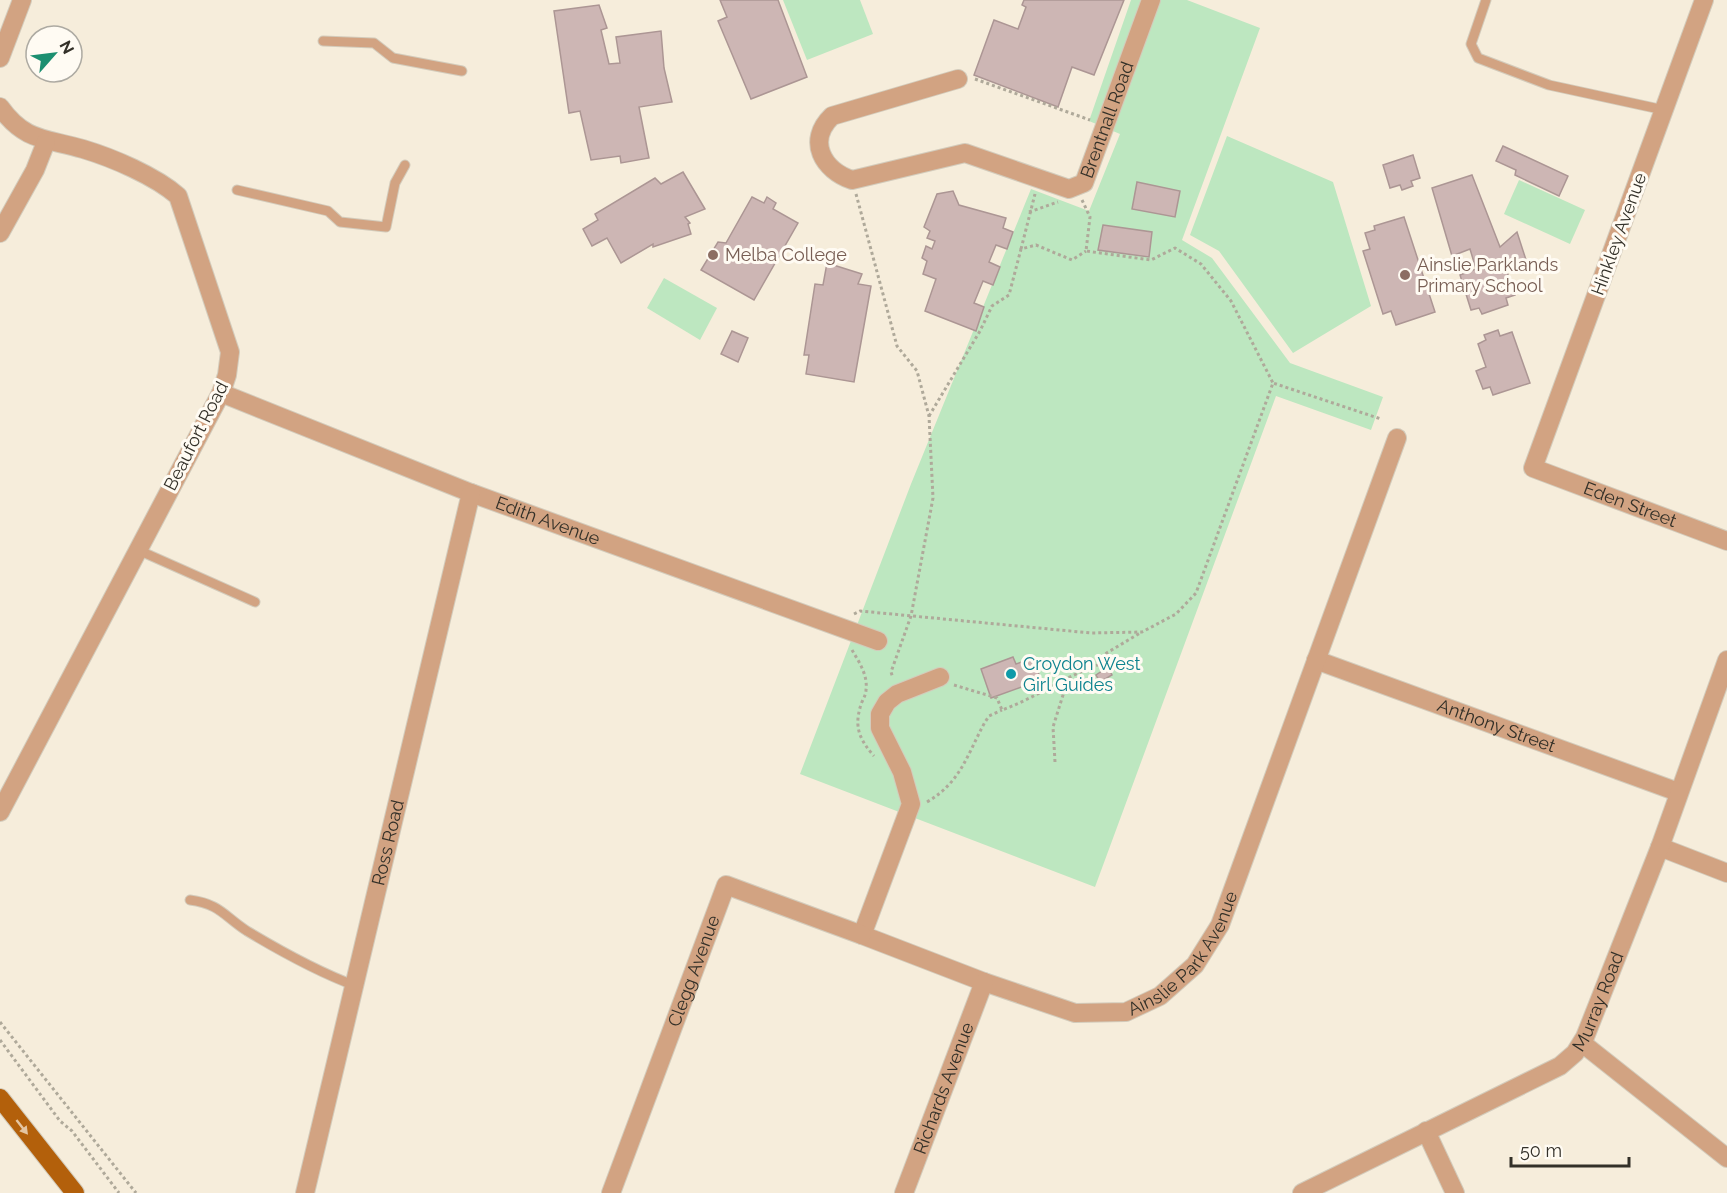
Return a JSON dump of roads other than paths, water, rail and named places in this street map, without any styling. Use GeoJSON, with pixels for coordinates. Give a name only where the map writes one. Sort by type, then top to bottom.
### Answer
{"type":"FeatureCollection","features":[{"type":"Feature","properties":{"kind":"main road"},"geometry":{"type":"LineString","coordinates":[[0,1098],[75,1193]]}},
{"type":"Feature","properties":{"kind":"street"},"geometry":{"type":"LineString","coordinates":[[0,58],[22,0]]}},
{"type":"Feature","properties":{"kind":"street","name":"Brentnall Road"},"geometry":{"type":"LineString","coordinates":[[958,79],[844,111],[827,120],[818,140],[824,159],[838,175],[852,180],[965,153],[1069,189],[1076,197],[1084,183],[1106,126],[1151,0]]}},
{"type":"Feature","properties":{"kind":"street","name":"Hinkley Avenue"},"geometry":{"type":"LineString","coordinates":[[1533,468],[1704,0]]}},
{"type":"Feature","properties":{"kind":"street","name":"Beaufort Road"},"geometry":{"type":"LineString","coordinates":[[0,107],[13,125],[46,142],[83,149],[163,183],[178,196],[230,352],[227,375],[220,393],[0,812]]}},
{"type":"Feature","properties":{"kind":"street"},"geometry":{"type":"LineString","coordinates":[[0,233],[35,170],[46,142]]}},
{"type":"Feature","properties":{"kind":"street","name":"Edith Avenue"},"geometry":{"type":"LineString","coordinates":[[220,393],[471,493],[835,623],[878,641]]}},
{"type":"Feature","properties":{"kind":"street","name":"Ainslie Park Avenue"},"geometry":{"type":"LineString","coordinates":[[862,935],[984,982],[1075,1013],[1126,1012],[1160,996],[1195,965],[1220,925],[1397,438]]}},
{"type":"Feature","properties":{"kind":"street","name":"Eden Street"},"geometry":{"type":"LineString","coordinates":[[1533,468],[1727,541]]}},
{"type":"Feature","properties":{"kind":"street","name":"Ross Road"},"geometry":{"type":"LineString","coordinates":[[305,1193],[356,986],[471,493]]}},
{"type":"Feature","properties":{"kind":"street","name":"Anthony Street"},"geometry":{"type":"LineString","coordinates":[[1316,660],[1678,792]]}},
{"type":"Feature","properties":{"kind":"street","name":"Murray Road"},"geometry":{"type":"LineString","coordinates":[[1302,1193],[1560,1066],[1582,1043],[1660,847],[1727,660]]}},
{"type":"Feature","properties":{"kind":"street"},"geometry":{"type":"LineString","coordinates":[[862,935],[911,804],[902,772],[880,728],[880,714],[887,702],[897,694],[940,677]]}},
{"type":"Feature","properties":{"kind":"street"},"geometry":{"type":"LineString","coordinates":[[1660,847],[1727,873]]}},
{"type":"Feature","properties":{"kind":"street","name":"Clegg Avenue"},"geometry":{"type":"LineString","coordinates":[[611,1193],[726,885],[862,935]]}},
{"type":"Feature","properties":{"kind":"street","name":"Richards Avenue"},"geometry":{"type":"LineString","coordinates":[[904,1193],[984,982]]}},
{"type":"Feature","properties":{"kind":"street"},"geometry":{"type":"LineString","coordinates":[[1582,1043],[1727,1158]]}},
{"type":"Feature","properties":{"kind":"street"},"geometry":{"type":"LineString","coordinates":[[1426,1131],[1455,1193]]}},
{"type":"Feature","properties":{"kind":"lane"},"geometry":{"type":"LineString","coordinates":[[1486,0],[1472,44],[1478,58],[1549,85],[1664,110]]}},
{"type":"Feature","properties":{"kind":"lane"},"geometry":{"type":"LineString","coordinates":[[323,41],[374,43],[393,58],[462,71]]}},
{"type":"Feature","properties":{"kind":"lane"},"geometry":{"type":"LineString","coordinates":[[237,190],[328,211],[339,222],[387,227],[395,183],[405,165]]}},
{"type":"Feature","properties":{"kind":"lane"},"geometry":{"type":"LineString","coordinates":[[138,550],[255,602]]}},
{"type":"Feature","properties":{"kind":"lane"},"geometry":{"type":"LineString","coordinates":[[190,900],[211,903],[246,930],[324,974],[356,986]]}},
{"type":"Feature","properties":{"kind":"place","name":"Melba College"},"geometry":{"type":"Point","coordinates":[713,255]}},
{"type":"Feature","properties":{"kind":"place","name":"Ainslie Parklands Primary School"},"geometry":{"type":"Point","coordinates":[1405,275]}},
{"type":"Feature","properties":{"kind":"place","name":"Croydon West Girl Guides"},"geometry":{"type":"Point","coordinates":[1011,674]}}]}
